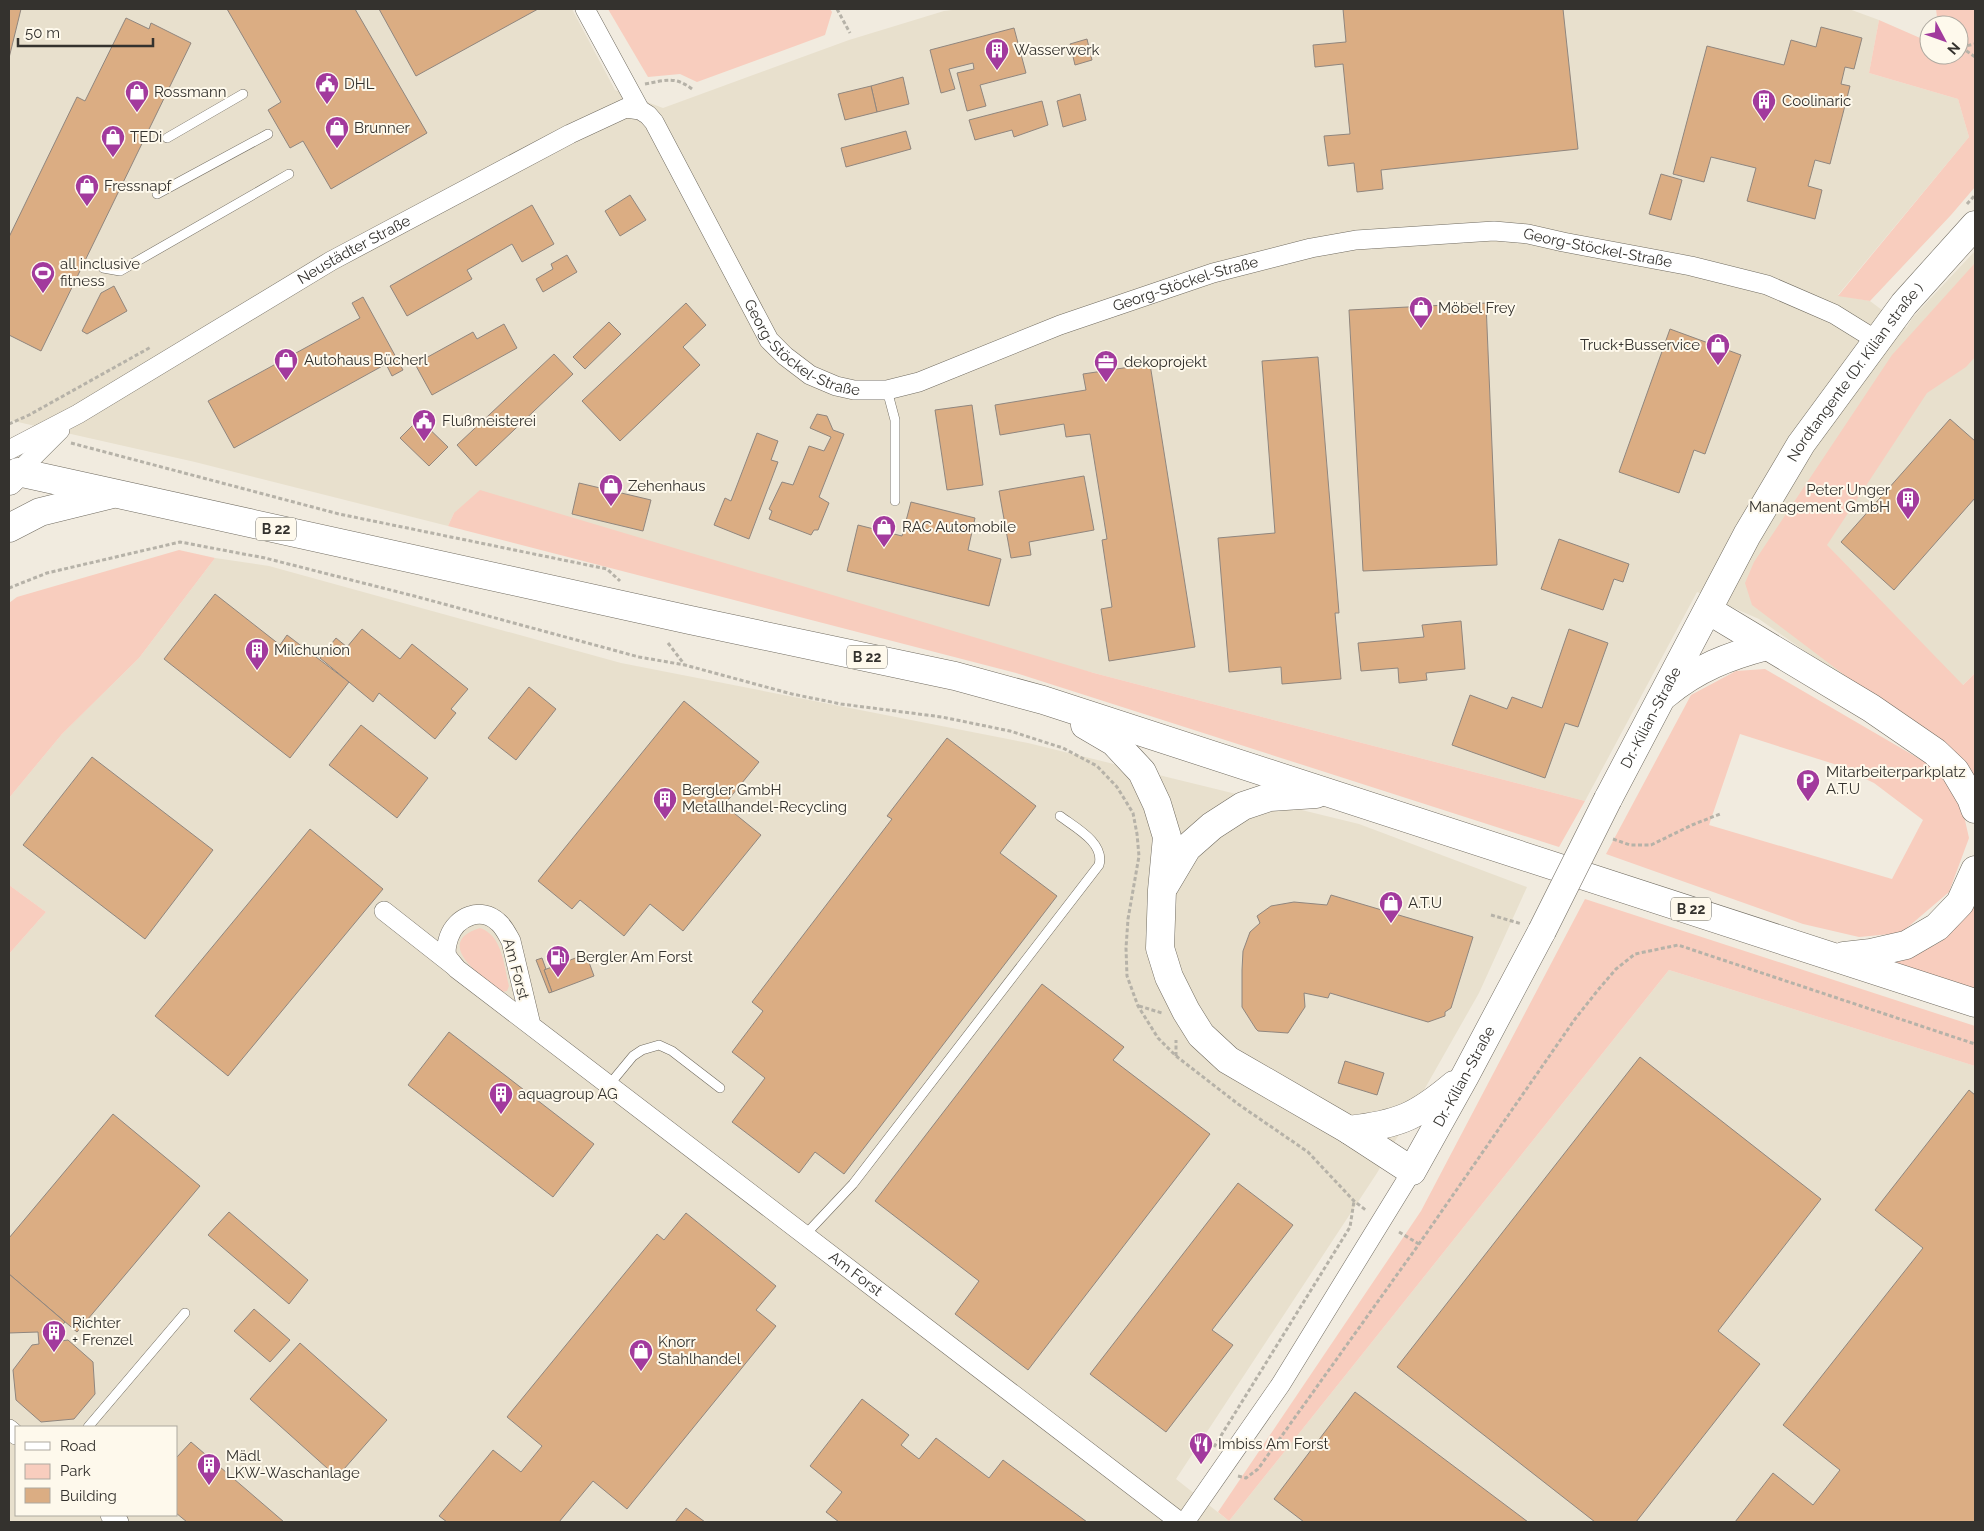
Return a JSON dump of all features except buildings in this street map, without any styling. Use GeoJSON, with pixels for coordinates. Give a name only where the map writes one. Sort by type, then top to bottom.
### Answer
{"type":"FeatureCollection","features":[{"type":"Feature","properties":{"kind":"main road","name":"Nordtangente (Dr. Kilian straße )"},"geometry":{"type":"LineString","coordinates":[[1708,610],[1747,535],[1801,444],[1876,340],[1933,270],[1975,225]]}},
{"type":"Feature","properties":{"kind":"main road","name":"B 22"},"geometry":{"type":"LineString","coordinates":[[12,468],[113,494],[955,676],[1043,700],[1836,956],[1975,1003]]}},
{"type":"Feature","properties":{"kind":"main road","name":"B 22"},"geometry":{"type":"LineString","coordinates":[[9,528],[40,512],[113,494]]}},
{"type":"Feature","properties":{"kind":"main road"},"geometry":{"type":"LineString","coordinates":[[1708,610],[1871,708],[1935,752],[1954,770],[1971,798],[1975,809]]}},
{"type":"Feature","properties":{"kind":"main road","name":"Dr.-Kilian-Straße"},"geometry":{"type":"LineString","coordinates":[[1412,1171],[1465,1076],[1533,927],[1608,799],[1708,610]]}},
{"type":"Feature","properties":{"kind":"main road"},"geometry":{"type":"LineString","coordinates":[[1662,698],[1681,682],[1716,661],[1767,646]]}},
{"type":"Feature","properties":{"kind":"main road"},"geometry":{"type":"LineString","coordinates":[[1043,700],[1114,742],[1142,772],[1157,804],[1167,837],[1162,890],[1160,948],[1169,977],[1186,1011],[1202,1035],[1228,1060],[1349,1130],[1412,1171]]}},
{"type":"Feature","properties":{"kind":"main road"},"geometry":{"type":"LineString","coordinates":[[1162,890],[1187,848],[1212,826],[1243,806],[1270,797],[1330,793]]}},
{"type":"Feature","properties":{"kind":"main road"},"geometry":{"type":"LineString","coordinates":[[1836,956],[1871,953],[1906,945],[1937,927],[1960,903],[1975,870]]}},
{"type":"Feature","properties":{"kind":"main road"},"geometry":{"type":"LineString","coordinates":[[1349,1130],[1381,1126],[1402,1120],[1437,1100],[1465,1076]]}},
{"type":"Feature","properties":{"kind":"street","name":"Georg-Stöckel-Straße"},"geometry":{"type":"LineString","coordinates":[[585,9],[640,110],[654,122],[769,340],[785,356],[810,375],[836,386],[854,390],[887,390],[919,382],[1060,325],[1212,273],[1311,248],[1356,240],[1494,231],[1528,234],[1691,266],[1767,285],[1834,314],[1876,340]]}},
{"type":"Feature","properties":{"kind":"street","name":"Neustädter Straße"},"geometry":{"type":"LineString","coordinates":[[12,468],[45,437],[78,414],[331,261],[570,134],[626,108],[640,110]]}},
{"type":"Feature","properties":{"kind":"street","name":"Am Forst"},"geometry":{"type":"LineString","coordinates":[[384,911],[1180,1522]]}},
{"type":"Feature","properties":{"kind":"street","name":"Am Forst"},"geometry":{"type":"LineString","coordinates":[[457,968],[447,956],[447,944],[452,929],[463,918],[475,914],[486,914],[498,921],[506,930],[511,941],[531,1025]]}},
{"type":"Feature","properties":{"kind":"street","name":"Dr.-Kilian-Straße"},"geometry":{"type":"LineString","coordinates":[[1184,1522],[1229,1472],[1412,1171]]}},
{"type":"Feature","properties":{"kind":"lane"},"geometry":{"type":"LineString","coordinates":[[167,138],[243,94]]}},
{"type":"Feature","properties":{"kind":"lane"},"geometry":{"type":"LineString","coordinates":[[157,194],[268,134]]}},
{"type":"Feature","properties":{"kind":"lane"},"geometry":{"type":"LineString","coordinates":[[103,268],[120,271],[289,174]]}},
{"type":"Feature","properties":{"kind":"lane"},"geometry":{"type":"LineString","coordinates":[[887,390],[895,420],[895,501]]}},
{"type":"Feature","properties":{"kind":"lane"},"geometry":{"type":"LineString","coordinates":[[805,1236],[853,1184],[1099,865],[1099,850],[1092,841],[1060,816]]}},
{"type":"Feature","properties":{"kind":"lane"},"geometry":{"type":"LineString","coordinates":[[610,1086],[633,1056],[642,1050],[659,1045],[672,1051],[720,1088]]}},
{"type":"Feature","properties":{"kind":"lane"},"geometry":{"type":"LineString","coordinates":[[89,1426],[185,1313]]}},
{"type":"Feature","properties":{"kind":"path"},"geometry":{"type":"LineString","coordinates":[[836,9],[850,33]]}},
{"type":"Feature","properties":{"kind":"path"},"geometry":{"type":"LineString","coordinates":[[1975,44],[1961,47],[1975,57]]}},
{"type":"Feature","properties":{"kind":"path"},"geometry":{"type":"LineString","coordinates":[[628,87],[665,80],[680,80],[692,89]]}},
{"type":"Feature","properties":{"kind":"path"},"geometry":{"type":"LineString","coordinates":[[9,426],[339,514],[607,569],[625,586]]}},
{"type":"Feature","properties":{"kind":"path"},"geometry":{"type":"LineString","coordinates":[[9,588],[47,573],[180,542],[265,558],[418,597],[639,658],[685,665],[841,704],[942,717],[1010,731],[1064,748],[1097,766],[1117,786],[1132,813],[1137,834],[1139,856],[1133,881],[1126,948],[1127,976],[1138,1006],[1158,1038],[1176,1056],[1238,1104],[1308,1152],[1354,1201],[1372,1215]]}},
{"type":"Feature","properties":{"kind":"path"},"geometry":{"type":"LineString","coordinates":[[668,643],[685,665]]}},
{"type":"Feature","properties":{"kind":"path"},"geometry":{"type":"LineString","coordinates":[[1612,838],[1630,845],[1651,845],[1720,814]]}},
{"type":"Feature","properties":{"kind":"path"},"geometry":{"type":"LineString","coordinates":[[1491,915],[1533,927]]}},
{"type":"Feature","properties":{"kind":"path"},"geometry":{"type":"LineString","coordinates":[[1354,1201],[1350,1227],[1214,1444],[1215,1458],[1229,1472],[1246,1478],[1258,1469],[1419,1244],[1576,1019],[1616,969],[1636,954],[1678,946],[1975,1044]]}},
{"type":"Feature","properties":{"kind":"path"},"geometry":{"type":"LineString","coordinates":[[1138,1006],[1169,1015]]}},
{"type":"Feature","properties":{"kind":"path"},"geometry":{"type":"LineString","coordinates":[[1398,1232],[1419,1244]]}},
{"type":"Feature","properties":{"kind":"shaded area"},"geometry":{"type":"Polygon","coordinates":[[[9,9],[572,9],[615,90],[663,108],[849,40],[944,11],[960,9],[1849,9],[1879,20],[1869,73],[1958,99],[1969,137],[1838,295],[1870,301],[1906,328],[1913,317],[1975,251],[1975,673],[1917,730],[1759,619],[1697,592],[1585,801],[1094,673],[454,513],[448,526],[195,462],[9,420],[9,9]]]}},
{"type":"Feature","properties":{"kind":"shaded area"},"geometry":{"type":"Polygon","coordinates":[[[215,558],[269,566],[621,663],[1028,743],[1359,824],[1527,887],[1479,993],[1377,1173],[1176,1479],[1229,1521],[1669,970],[1975,1066],[1975,1522],[9,1522],[9,954],[46,912],[9,885],[9,798],[62,734],[139,658],[215,558]]]}},
{"type":"Feature","properties":{"kind":"green space"},"geometry":{"type":"Polygon","coordinates":[[[608,9],[830,9],[832,12],[825,35],[697,82],[680,74],[648,77],[608,9]]]}},
{"type":"Feature","properties":{"kind":"green space"},"geometry":{"type":"Polygon","coordinates":[[[1936,9],[1975,9],[1975,187],[1870,301],[1838,296],[1969,137],[1958,99],[1869,73],[1879,20],[1919,38],[1919,65],[1969,65],[1969,15],[1937,15],[1936,9]]]}},
{"type":"Feature","properties":{"kind":"green space"},"geometry":{"type":"Polygon","coordinates":[[[1975,263],[1975,357],[1966,367],[1927,393],[1827,545],[1963,685],[1975,673],[1975,777],[1957,756],[1917,730],[1752,605],[1745,583],[1754,562],[1892,355],[1975,263]]]}},
{"type":"Feature","properties":{"kind":"green space"},"geometry":{"type":"Polygon","coordinates":[[[480,490],[1094,673],[1585,801],[1559,847],[1016,673],[448,526],[454,513],[480,490]]]}},
{"type":"Feature","properties":{"kind":"green space"},"geometry":{"type":"Polygon","coordinates":[[[179,550],[215,558],[139,658],[62,734],[9,798],[9,603],[17,597],[179,550]]]}},
{"type":"Feature","properties":{"kind":"green space"},"geometry":{"type":"Polygon","coordinates":[[[1765,669],[1930,765],[1960,798],[1969,838],[1949,892],[1901,933],[1859,937],[1803,924],[1606,854],[1691,695],[1736,671],[1765,669]],[[1740,734],[1709,825],[1892,879],[1923,820],[1874,783],[1834,764],[1740,734]]]}},
{"type":"Feature","properties":{"kind":"green space"},"geometry":{"type":"Polygon","coordinates":[[[9,885],[46,912],[9,954],[9,885]]]}},
{"type":"Feature","properties":{"kind":"green space"},"geometry":{"type":"Polygon","coordinates":[[[1585,899],[1975,1026],[1975,1066],[1669,970],[1229,1521],[1218,1512],[1421,1211],[1585,899]]]}},
{"type":"Feature","properties":{"kind":"green space"},"geometry":{"type":"Polygon","coordinates":[[[1975,899],[1975,991],[1884,961],[1921,951],[1940,942],[1960,922],[1975,899]]]}},
{"type":"Feature","properties":{"kind":"green space"},"geometry":{"type":"Polygon","coordinates":[[[480,928],[493,937],[498,944],[509,986],[507,991],[502,992],[474,970],[461,951],[460,942],[466,934],[480,928]]]}},
{"type":"Feature","properties":{"kind":"place","name":"Wasserwerk"},"geometry":{"type":"Point","coordinates":[997,71]}},
{"type":"Feature","properties":{"kind":"place","name":"DHL"},"geometry":{"type":"Point","coordinates":[327,105]}},
{"type":"Feature","properties":{"kind":"place","name":"Rossmann"},"geometry":{"type":"Point","coordinates":[137,113]}},
{"type":"Feature","properties":{"kind":"place","name":"Coolinaric"},"geometry":{"type":"Point","coordinates":[1764,122]}},
{"type":"Feature","properties":{"kind":"place","name":"Brunner"},"geometry":{"type":"Point","coordinates":[337,149]}},
{"type":"Feature","properties":{"kind":"place","name":"TEDi"},"geometry":{"type":"Point","coordinates":[113,158]}},
{"type":"Feature","properties":{"kind":"place","name":"Fressnapf"},"geometry":{"type":"Point","coordinates":[87,207]}},
{"type":"Feature","properties":{"kind":"place","name":"all inclusive fitness"},"geometry":{"type":"Point","coordinates":[43,294]}},
{"type":"Feature","properties":{"kind":"place","name":"Möbel Frey"},"geometry":{"type":"Point","coordinates":[1421,329]}},
{"type":"Feature","properties":{"kind":"place","name":"Truck+Busservice"},"geometry":{"type":"Point","coordinates":[1718,366]}},
{"type":"Feature","properties":{"kind":"place","name":"Autohaus Bücherl"},"geometry":{"type":"Point","coordinates":[286,381]}},
{"type":"Feature","properties":{"kind":"place","name":"dekoprojekt"},"geometry":{"type":"Point","coordinates":[1106,383]}},
{"type":"Feature","properties":{"kind":"place","name":"Flußmeisterei"},"geometry":{"type":"Point","coordinates":[424,442]}},
{"type":"Feature","properties":{"kind":"place","name":"Zehenhaus"},"geometry":{"type":"Point","coordinates":[611,507]}},
{"type":"Feature","properties":{"kind":"place","name":"Peter Unger Management GmbH"},"geometry":{"type":"Point","coordinates":[1908,520]}},
{"type":"Feature","properties":{"kind":"place","name":"RAC Automobile"},"geometry":{"type":"Point","coordinates":[884,548]}},
{"type":"Feature","properties":{"kind":"place","name":"Milchunion"},"geometry":{"type":"Point","coordinates":[257,671]}},
{"type":"Feature","properties":{"kind":"place","name":"Mitarbeiterparkplatz A.T.U"},"geometry":{"type":"Point","coordinates":[1808,802]}},
{"type":"Feature","properties":{"kind":"place","name":"Bergler GmbH Metallhandel-Recycling"},"geometry":{"type":"Point","coordinates":[665,820]}},
{"type":"Feature","properties":{"kind":"place","name":"A.T.U"},"geometry":{"type":"Point","coordinates":[1391,924]}},
{"type":"Feature","properties":{"kind":"place","name":"Bergler Am Forst"},"geometry":{"type":"Point","coordinates":[558,978]}},
{"type":"Feature","properties":{"kind":"place","name":"aquagroup AG"},"geometry":{"type":"Point","coordinates":[501,1115]}},
{"type":"Feature","properties":{"kind":"place","name":"Richter + Frenzel"},"geometry":{"type":"Point","coordinates":[54,1353]}},
{"type":"Feature","properties":{"kind":"place","name":"Knorr Stahlhandel"},"geometry":{"type":"Point","coordinates":[641,1372]}},
{"type":"Feature","properties":{"kind":"place","name":"Imbiss Am Forst"},"geometry":{"type":"Point","coordinates":[1201,1465]}},
{"type":"Feature","properties":{"kind":"place","name":"Mädl LKW-Waschanlage"},"geometry":{"type":"Point","coordinates":[209,1486]}}]}
